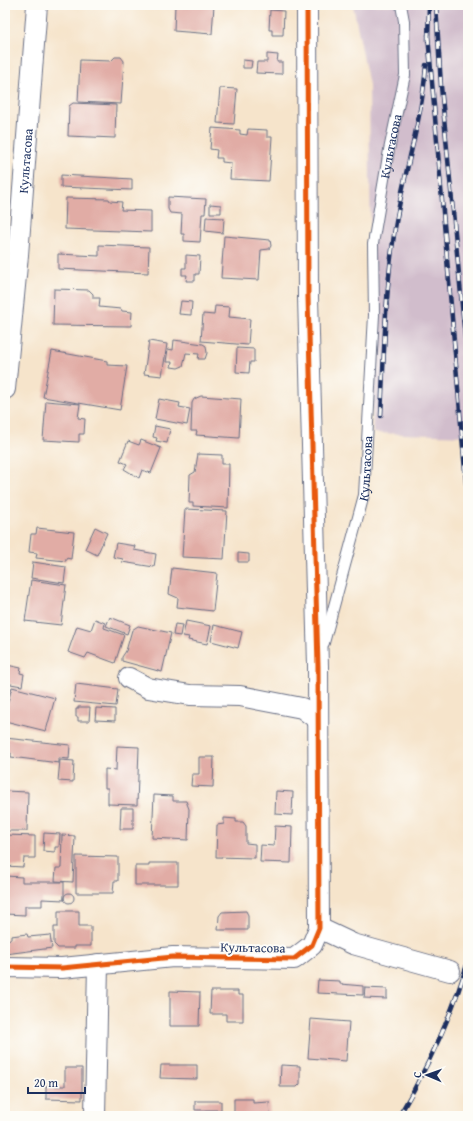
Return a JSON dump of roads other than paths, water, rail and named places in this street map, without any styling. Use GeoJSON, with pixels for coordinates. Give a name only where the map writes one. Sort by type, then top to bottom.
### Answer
{"type":"FeatureCollection","features":[{"type":"Feature","properties":{"kind":"street","name":"Культасова"},"geometry":{"type":"LineString","coordinates":[[5,389],[18,255],[37,5]]}},
{"type":"Feature","properties":{"kind":"street"},"geometry":{"type":"LineString","coordinates":[[307,5],[308,297],[318,666]]}},
{"type":"Feature","properties":{"kind":"street","name":"Культасова"},"geometry":{"type":"LineString","coordinates":[[5,967],[62,968],[174,957],[294,959],[312,945],[319,928],[318,666]]}},
{"type":"Feature","properties":{"kind":"street"},"geometry":{"type":"LineString","coordinates":[[129,678],[148,688],[190,695],[240,696],[302,708],[318,720]]}},
{"type":"Feature","properties":{"kind":"street"},"geometry":{"type":"LineString","coordinates":[[319,928],[353,944],[450,971]]}},
{"type":"Feature","properties":{"kind":"street"},"geometry":{"type":"LineString","coordinates":[[95,1116],[98,964]]}},
{"type":"Feature","properties":{"kind":"lane","name":"Культасова"},"geometry":{"type":"LineString","coordinates":[[318,666],[364,495],[374,315],[373,244],[389,150],[405,76],[404,21],[402,5]]}},
{"type":"Feature","properties":{"kind":"railway"},"geometry":{"type":"LineString","coordinates":[[428,41],[429,5]]}},
{"type":"Feature","properties":{"kind":"railway"},"geometry":{"type":"LineString","coordinates":[[436,5],[441,86],[468,368]]}},
{"type":"Feature","properties":{"kind":"railway"},"geometry":{"type":"LineString","coordinates":[[428,35],[468,506]]}},
{"type":"Feature","properties":{"kind":"railway"},"geometry":{"type":"LineString","coordinates":[[381,416],[385,326],[391,258],[402,192],[424,87],[426,65]]}},
{"type":"Feature","properties":{"kind":"railway"},"geometry":{"type":"LineString","coordinates":[[399,1116],[420,1079],[447,1021],[455,1002],[468,961]]}}]}
